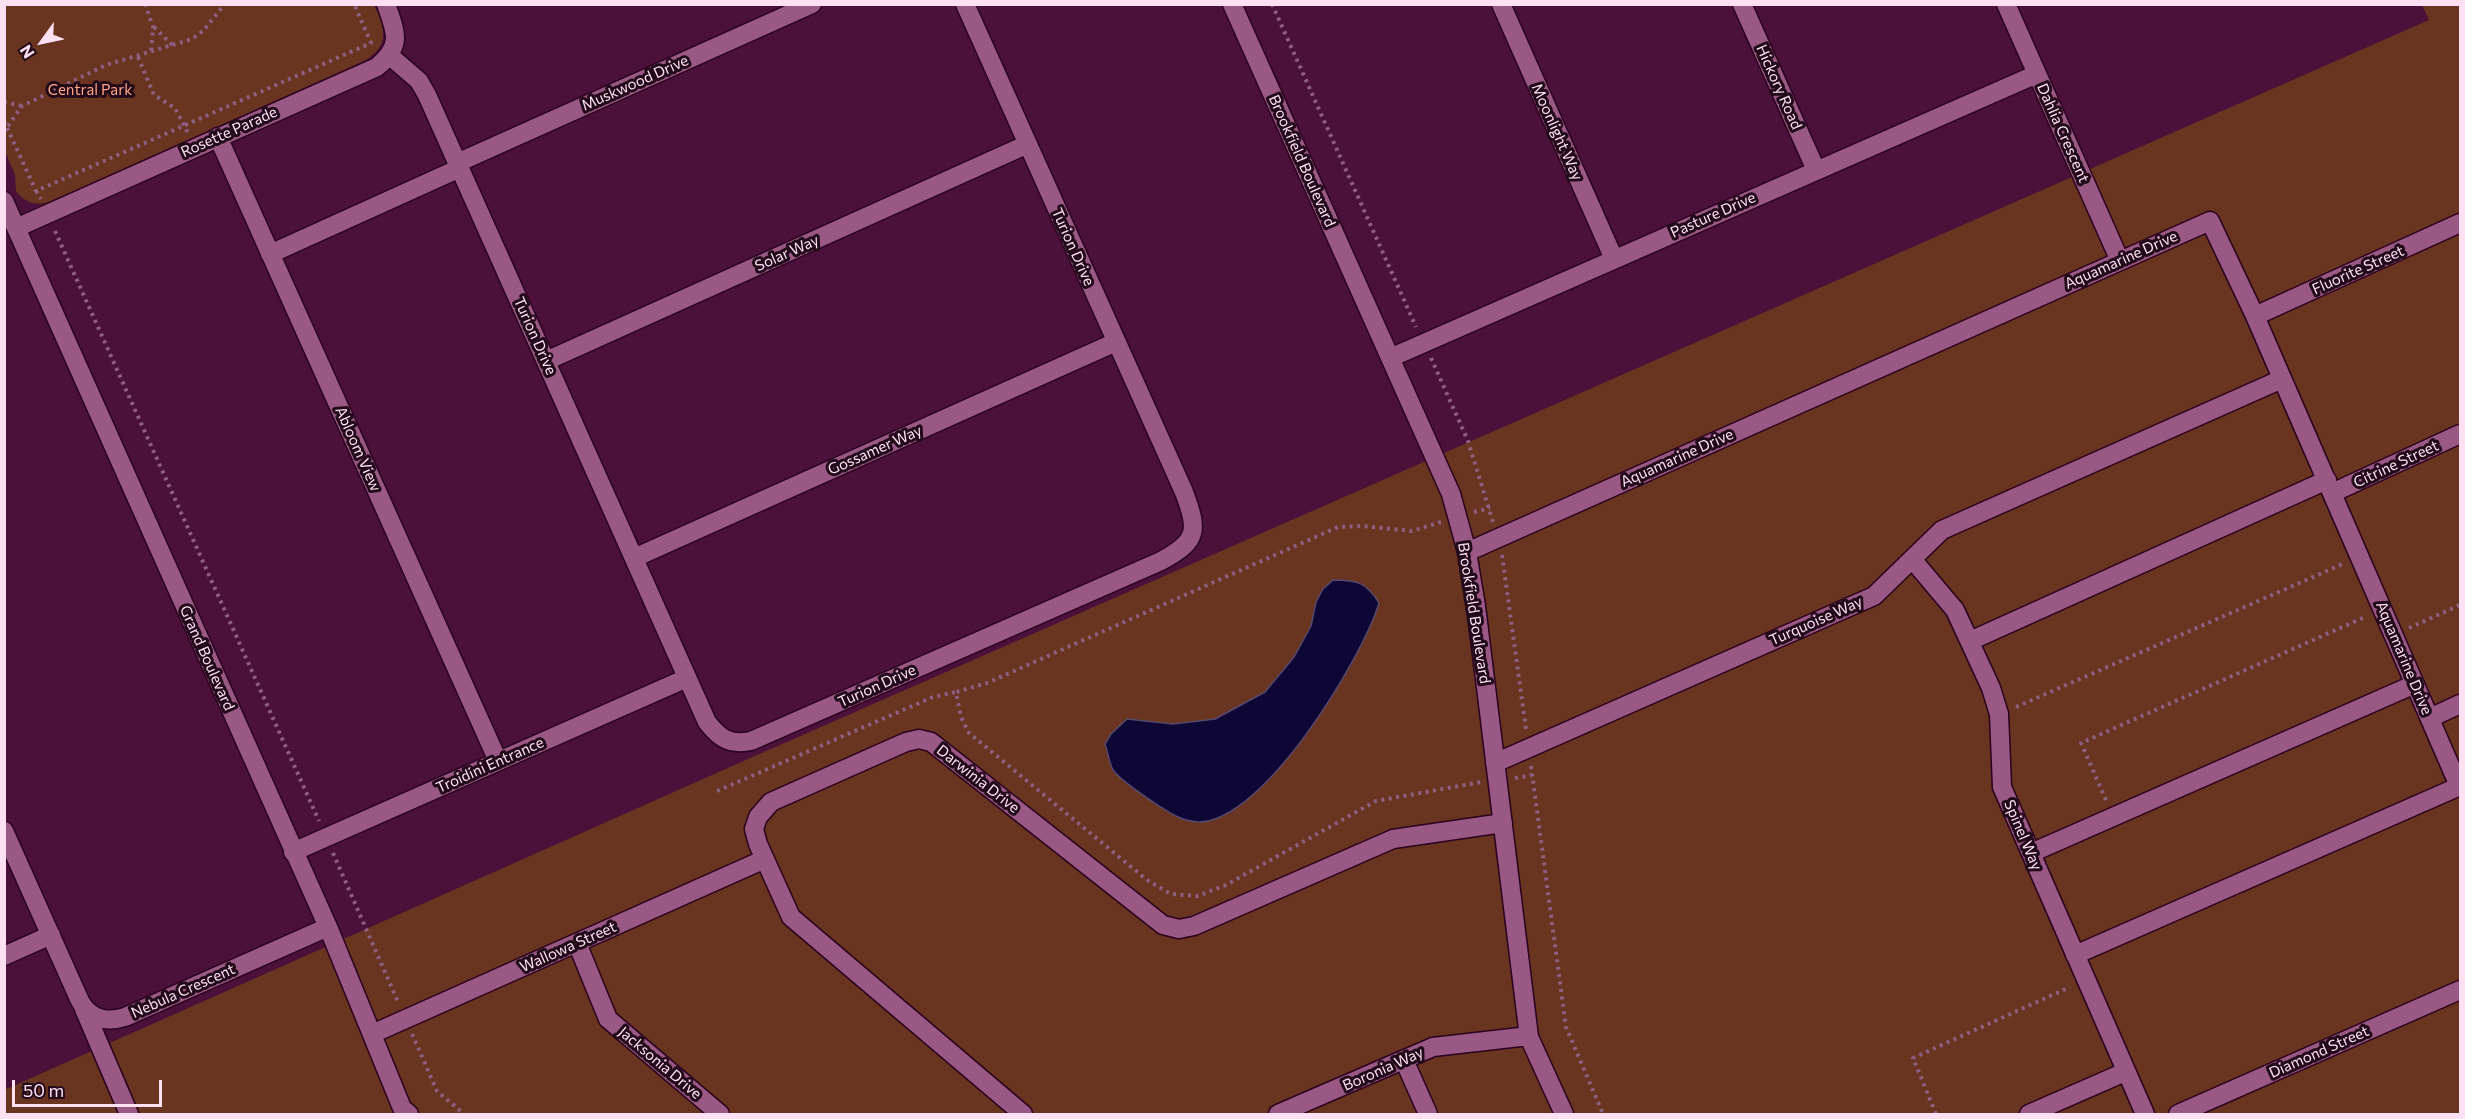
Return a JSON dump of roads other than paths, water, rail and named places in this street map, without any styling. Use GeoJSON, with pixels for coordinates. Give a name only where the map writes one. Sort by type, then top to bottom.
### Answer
{"type":"FeatureCollection","features":[{"type":"Feature","properties":{"kind":"street"},"geometry":{"type":"LineString","coordinates":[[386,4],[396,31],[396,43],[390,56]]}},
{"type":"Feature","properties":{"kind":"street","name":"Muskwood Drive"},"geometry":{"type":"LineString","coordinates":[[270,254],[812,4]]}},
{"type":"Feature","properties":{"kind":"street","name":"Turion Drive"},"geometry":{"type":"LineString","coordinates":[[390,56],[419,81],[707,722],[724,740],[737,744],[751,741],[1179,551],[1189,543],[1193,530],[1193,515],[965,4]]}},
{"type":"Feature","properties":{"kind":"street","name":"Brookfield Boulevard"},"geometry":{"type":"LineString","coordinates":[[1232,4],[1451,494],[1467,552],[1476,606],[1529,1036],[1564,1114]]}},
{"type":"Feature","properties":{"kind":"street","name":"Moonlight Way"},"geometry":{"type":"LineString","coordinates":[[1500,4],[1614,259]]}},
{"type":"Feature","properties":{"kind":"street","name":"Hickory Road"},"geometry":{"type":"LineString","coordinates":[[1742,4],[1816,170]]}},
{"type":"Feature","properties":{"kind":"street","name":"Dahlia Crescent"},"geometry":{"type":"LineString","coordinates":[[2006,4],[2120,261]]}},
{"type":"Feature","properties":{"kind":"street","name":"Rosette Parade"},"geometry":{"type":"LineString","coordinates":[[16,228],[377,67],[390,56]]}},
{"type":"Feature","properties":{"kind":"street","name":"Pasture Drive"},"geometry":{"type":"LineString","coordinates":[[1390,358],[2037,74]]}},
{"type":"Feature","properties":{"kind":"street","name":"Abloom View"},"geometry":{"type":"LineString","coordinates":[[218,137],[498,761]]}},
{"type":"Feature","properties":{"kind":"street","name":"Solar Way"},"geometry":{"type":"LineString","coordinates":[[546,361],[1028,144]]}},
{"type":"Feature","properties":{"kind":"street","name":"Grand Boulevard"},"geometry":{"type":"LineString","coordinates":[[4,201],[328,927],[402,1108],[410,1114]]}},
{"type":"Feature","properties":{"kind":"street","name":"Aquamarine Drive"},"geometry":{"type":"LineString","coordinates":[[1467,552],[2210,221],[2255,316],[2460,786],[2075,955]]}},
{"type":"Feature","properties":{"kind":"street","name":"Fluorite Street"},"geometry":{"type":"LineString","coordinates":[[2255,316],[2460,223]]}},
{"type":"Feature","properties":{"kind":"street","name":"Gossamer Way"},"geometry":{"type":"LineString","coordinates":[[634,558],[1116,342]]}},
{"type":"Feature","properties":{"kind":"street","name":"Turquoise Way"},"geometry":{"type":"LineString","coordinates":[[1496,771],[1529,748],[1874,596],[1942,530],[2282,379]]}},
{"type":"Feature","properties":{"kind":"street","name":"Citrine Street"},"geometry":{"type":"LineString","coordinates":[[1970,641],[2460,434]]}},
{"type":"Feature","properties":{"kind":"street","name":"Spinel Way"},"geometry":{"type":"LineString","coordinates":[[1912,559],[1955,610],[1991,688],[1999,714],[2002,787],[2145,1114]]}},
{"type":"Feature","properties":{"kind":"street","name":"Troidini Entrance"},"geometry":{"type":"LineString","coordinates":[[293,852],[687,678]]}},
{"type":"Feature","properties":{"kind":"street"},"geometry":{"type":"LineString","coordinates":[[2031,854],[2415,684]]}},
{"type":"Feature","properties":{"kind":"street"},"geometry":{"type":"LineString","coordinates":[[2430,718],[2460,704]]}},
{"type":"Feature","properties":{"kind":"street","name":"Darwinia Drive"},"geometry":{"type":"LineString","coordinates":[[1023,1114],[791,917],[754,829],[758,818],[771,802],[906,742],[919,739],[931,742],[1163,925],[1179,929],[1194,926],[1393,839],[1503,823]]}},
{"type":"Feature","properties":{"kind":"street"},"geometry":{"type":"LineString","coordinates":[[4,831],[129,1114]]}},
{"type":"Feature","properties":{"kind":"street","name":"Wallowa Street"},"geometry":{"type":"LineString","coordinates":[[372,1034],[765,859]]}},
{"type":"Feature","properties":{"kind":"street","name":"Nebula Crescent"},"geometry":{"type":"LineString","coordinates":[[84,1010],[102,1019],[115,1020],[125,1017],[328,927]]}},
{"type":"Feature","properties":{"kind":"street"},"geometry":{"type":"LineString","coordinates":[[4,956],[51,935]]}},
{"type":"Feature","properties":{"kind":"street","name":"Jacksonia Drive"},"geometry":{"type":"LineString","coordinates":[[577,943],[608,1019],[720,1114]]}},
{"type":"Feature","properties":{"kind":"street","name":"Diamond Street"},"geometry":{"type":"LineString","coordinates":[[2178,1114],[2460,990]]}},
{"type":"Feature","properties":{"kind":"street","name":"Boronia Way"},"geometry":{"type":"LineString","coordinates":[[1278,1114],[1433,1047],[1529,1036]]}},
{"type":"Feature","properties":{"kind":"street"},"geometry":{"type":"LineString","coordinates":[[1404,1060],[1428,1114]]}},
{"type":"Feature","properties":{"kind":"street"},"geometry":{"type":"LineString","coordinates":[[2029,1114],[2125,1072]]}},
{"type":"Feature","properties":{"kind":"park label","name":"Central Park"},"geometry":{"type":"Point","coordinates":[90,90]}}]}
